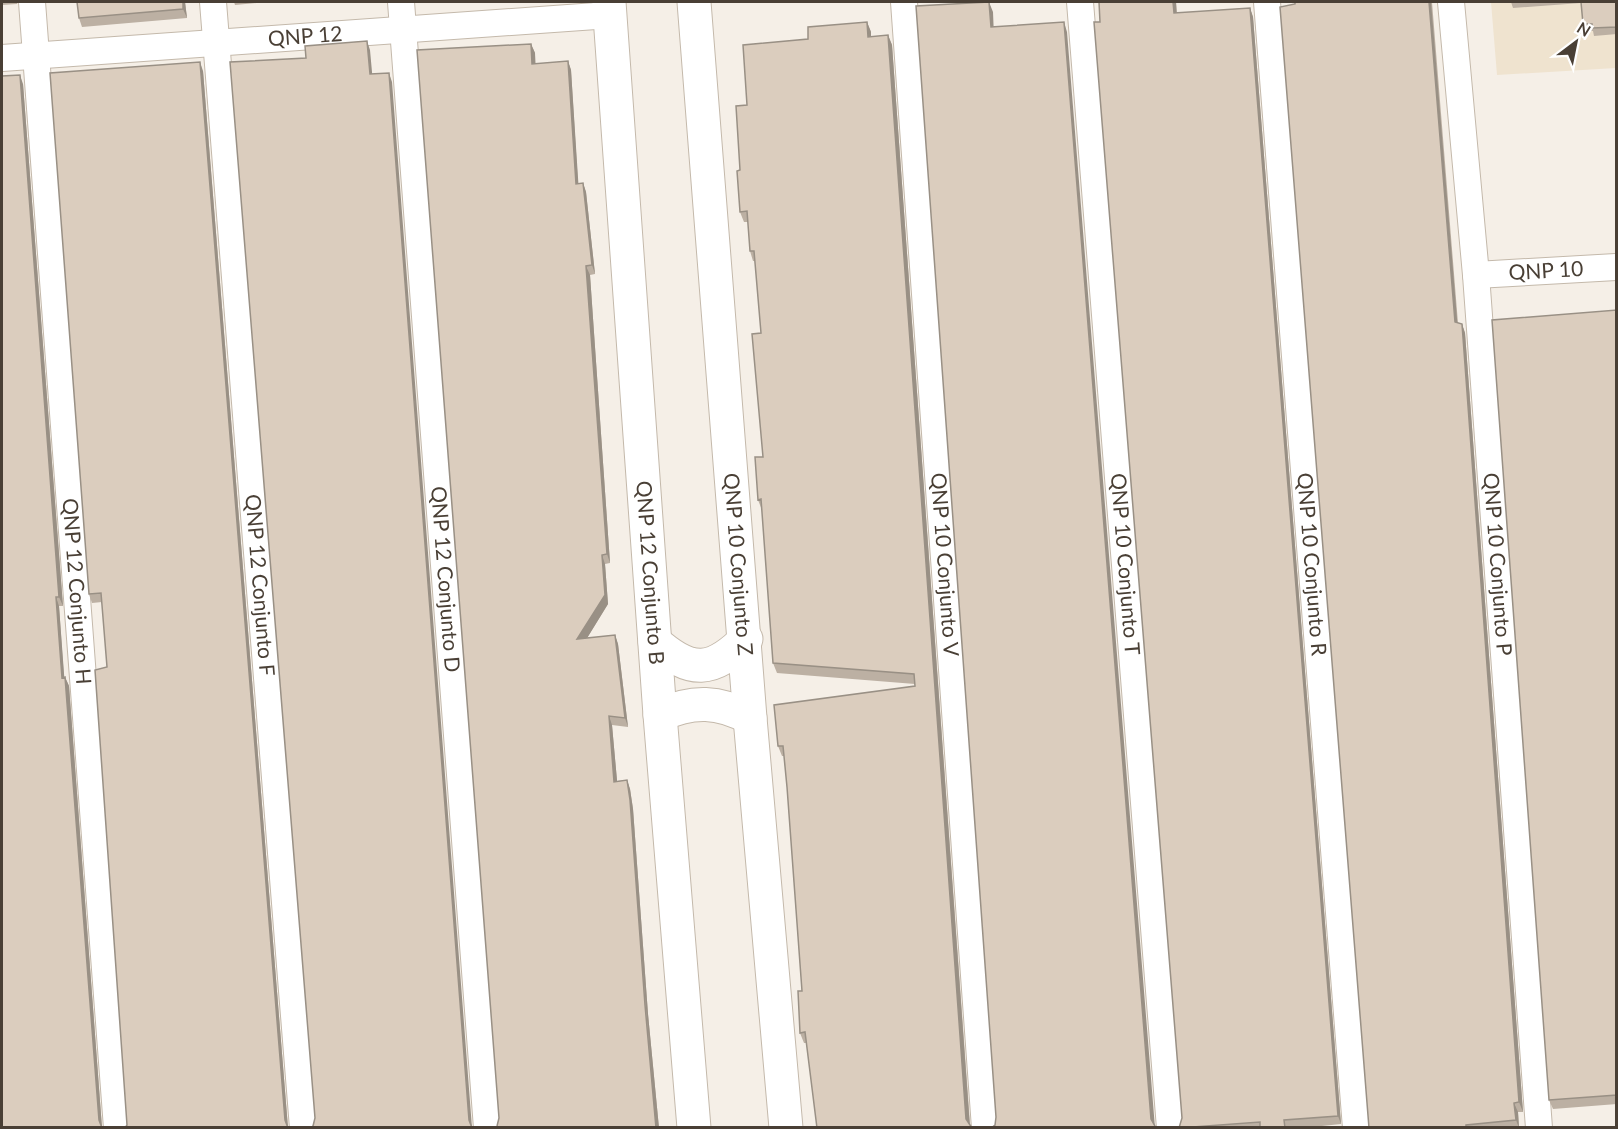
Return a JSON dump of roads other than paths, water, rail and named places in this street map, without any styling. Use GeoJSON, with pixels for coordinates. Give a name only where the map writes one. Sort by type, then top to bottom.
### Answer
{"type":"FeatureCollection","features":[{"type":"Feature","properties":{"kind":"street","name":"QNP 12 Conjunto H"},"geometry":{"type":"LineString","coordinates":[[32,2],[117,1128]]}},
{"type":"Feature","properties":{"kind":"street","name":"QNP 12 Conjunto F"},"geometry":{"type":"LineString","coordinates":[[213,2],[303,1128]]}},
{"type":"Feature","properties":{"kind":"street","name":"QNP 12 Conjunto D"},"geometry":{"type":"LineString","coordinates":[[401,2],[487,1128]]}},
{"type":"Feature","properties":{"kind":"street","name":"QNP 10 Conjunto Z"},"geometry":{"type":"LineString","coordinates":[[694,2],[746,639],[750,718],[786,1128]]}},
{"type":"Feature","properties":{"kind":"street","name":"QNP 10 Conjunto V"},"geometry":{"type":"LineString","coordinates":[[904,2],[985,1128]]}},
{"type":"Feature","properties":{"kind":"street","name":"QNP 10 Conjunto T"},"geometry":{"type":"LineString","coordinates":[[1080,2],[1170,1128]]}},
{"type":"Feature","properties":{"kind":"street","name":"QNP 10 Conjunto R"},"geometry":{"type":"LineString","coordinates":[[1267,2],[1356,1128]]}},
{"type":"Feature","properties":{"kind":"street","name":"QNP 10 Conjunto P"},"geometry":{"type":"LineString","coordinates":[[1451,2],[1476,275],[1539,1128]]}},
{"type":"Feature","properties":{"kind":"street","name":"QNP 12"},"geometry":{"type":"LineString","coordinates":[[2,58],[403,31],[610,8]]}},
{"type":"Feature","properties":{"kind":"street","name":"QNP 12 Conjunto B"},"geometry":{"type":"LineString","coordinates":[[610,8],[660,714],[694,1128]]}},
{"type":"Feature","properties":{"kind":"street","name":"QNP 10"},"geometry":{"type":"LineString","coordinates":[[1476,275],[1617,267]]}},
{"type":"Feature","properties":{"kind":"street"},"geometry":{"type":"LineString","coordinates":[[655,642],[675,660],[702,666],[727,658],[746,639]]}},
{"type":"Feature","properties":{"kind":"street"},"geometry":{"type":"LineString","coordinates":[[660,714],[687,705],[715,704],[734,709],[750,718]]}}]}
